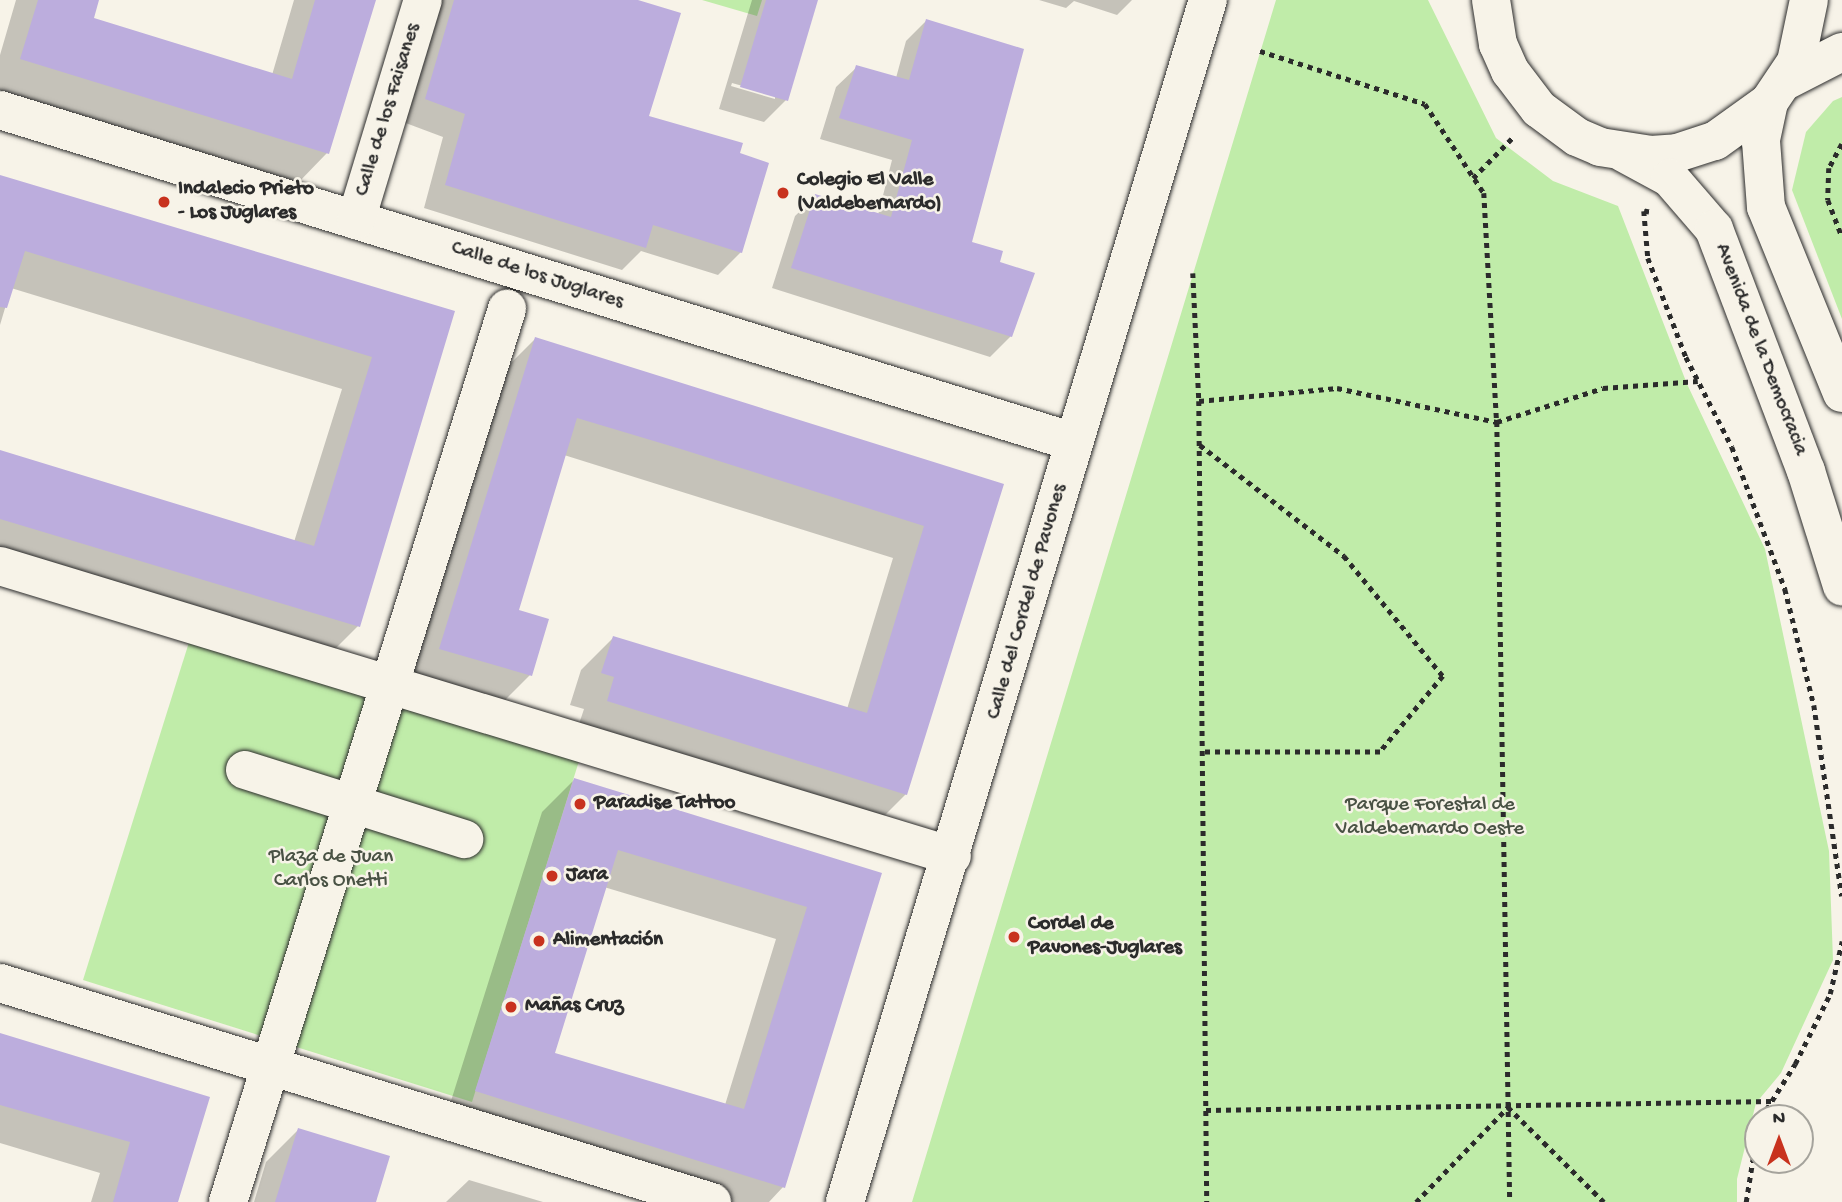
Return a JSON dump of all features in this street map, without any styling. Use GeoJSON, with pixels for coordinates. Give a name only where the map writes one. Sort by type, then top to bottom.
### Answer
{"type":"FeatureCollection","features":[{"type":"Feature","properties":{"kind":"street","name":"Calle de los Faisanes"},"geometry":{"type":"LineString","coordinates":[[356,220],[423,0]]}},
{"type":"Feature","properties":{"kind":"street","name":"Calle del Cordel de Pavones"},"geometry":{"type":"LineString","coordinates":[[845,1202],[952,856],[1208,0]]}},
{"type":"Feature","properties":{"kind":"street"},"geometry":{"type":"LineString","coordinates":[[1810,0],[1803,41],[1777,92],[1761,141],[1766,207],[1842,393]]}},
{"type":"Feature","properties":{"kind":"street"},"geometry":{"type":"LineString","coordinates":[[1487,7],[1510,71],[1539,109],[1577,137],[1624,153],[1677,153],[1703,146],[1727,135],[1777,92],[1842,52]]}},
{"type":"Feature","properties":{"kind":"street","name":"Calle de los Juglares"},"geometry":{"type":"LineString","coordinates":[[0,110],[1074,442]]}},
{"type":"Feature","properties":{"kind":"street","name":"Avenida de la Democracia"},"geometry":{"type":"LineString","coordinates":[[1624,153],[1670,178],[1714,229],[1805,471],[1842,586]]}},
{"type":"Feature","properties":{"kind":"street"},"geometry":{"type":"LineString","coordinates":[[229,1202],[269,1066],[392,685],[507,309]]}},
{"type":"Feature","properties":{"kind":"street"},"geometry":{"type":"LineString","coordinates":[[0,566],[952,856]]}},
{"type":"Feature","properties":{"kind":"street"},"geometry":{"type":"LineString","coordinates":[[245,770],[464,839]]}},
{"type":"Feature","properties":{"kind":"street"},"geometry":{"type":"LineString","coordinates":[[0,984],[712,1202]]}},
{"type":"Feature","properties":{"kind":"path"},"geometry":{"type":"LineString","coordinates":[[1260,51],[1425,104],[1484,193],[1497,422],[1510,1202]]}},
{"type":"Feature","properties":{"kind":"path"},"geometry":{"type":"LineString","coordinates":[[1473,178],[1514,136]]}},
{"type":"Feature","properties":{"kind":"path"},"geometry":{"type":"LineString","coordinates":[[1842,144],[1829,168],[1828,200],[1839,221],[1842,236]]}},
{"type":"Feature","properties":{"kind":"path"},"geometry":{"type":"LineString","coordinates":[[1644,211],[1648,258],[1698,381],[1737,458],[1785,589],[1814,705],[1842,897]]}},
{"type":"Feature","properties":{"kind":"path"},"geometry":{"type":"LineString","coordinates":[[1193,273],[1199,401],[1207,1202]]}},
{"type":"Feature","properties":{"kind":"path"},"geometry":{"type":"LineString","coordinates":[[1199,401],[1337,388],[1497,422],[1603,388],[1698,381]]}},
{"type":"Feature","properties":{"kind":"path"},"geometry":{"type":"LineString","coordinates":[[1199,445],[1344,556],[1443,676],[1380,752],[1203,752]]}},
{"type":"Feature","properties":{"kind":"path"},"geometry":{"type":"LineString","coordinates":[[1770,1104],[1830,993],[1842,941]]}},
{"type":"Feature","properties":{"kind":"path"},"geometry":{"type":"LineString","coordinates":[[1206,1110],[1772,1101]]}},
{"type":"Feature","properties":{"kind":"path"},"geometry":{"type":"LineString","coordinates":[[1416,1202],[1508,1107]]}},
{"type":"Feature","properties":{"kind":"path"},"geometry":{"type":"LineString","coordinates":[[1508,1107],[1604,1202]]}},
{"type":"Feature","properties":{"kind":"path"},"geometry":{"type":"LineString","coordinates":[[1746,1202],[1750,1174]]}},
{"type":"Feature","properties":{"kind":"green space"},"geometry":{"type":"Polygon","coordinates":[[[702,0],[762,0],[757,16],[702,0]]]}},
{"type":"Feature","properties":{"kind":"green space","name":"Parque Forestal de Valdebernardo Oeste"},"geometry":{"type":"Polygon","coordinates":[[[1276,0],[1428,0],[1496,138],[1553,181],[1618,206],[1687,384],[1765,549],[1829,851],[1833,960],[1781,1073],[1756,1104],[1744,1104],[1744,1151],[1737,1179],[1737,1202],[912,1202],[1276,0]]]}},
{"type":"Feature","properties":{"kind":"green space"},"geometry":{"type":"Polygon","coordinates":[[[1842,97],[1842,319],[1792,190],[1806,132],[1833,101],[1842,97]]]}},
{"type":"Feature","properties":{"kind":"green space","name":"Plaza de Juan Carlos Onetti"},"geometry":{"type":"Polygon","coordinates":[[[190,639],[579,761],[472,1102],[83,980],[190,639]]]}},
{"type":"Feature","properties":{"kind":"building"},"geometry":{"type":"Polygon","coordinates":[[[38,0],[99,0],[94,18],[292,79],[315,0],[376,0],[329,154],[20,59],[38,0]]]}},
{"type":"Feature","properties":{"kind":"building"},"geometry":{"type":"Polygon","coordinates":[[[454,0],[638,0],[681,13],[649,116],[743,143],[740,153],[769,163],[742,253],[653,225],[646,248],[445,185],[465,114],[425,99],[454,0]]]}},
{"type":"Feature","properties":{"kind":"building"},"geometry":{"type":"Polygon","coordinates":[[[766,0],[818,0],[788,101],[740,87],[766,0]]]}},
{"type":"Feature","properties":{"kind":"building"},"geometry":{"type":"Polygon","coordinates":[[[926,19],[1024,49],[972,242],[1003,251],[1000,262],[1035,273],[1012,337],[791,268],[815,194],[891,217],[912,140],[839,118],[856,65],[909,80],[926,19]]]}},
{"type":"Feature","properties":{"kind":"building"},"geometry":{"type":"Polygon","coordinates":[[[0,175],[455,311],[360,627],[0,519],[0,450],[314,546],[372,357],[25,251],[7,308],[0,307],[0,175]]]}},
{"type":"Feature","properties":{"kind":"building"},"geometry":{"type":"Polygon","coordinates":[[[535,337],[1004,484],[907,795],[607,701],[614,677],[601,673],[613,636],[867,713],[924,526],[684,450],[577,418],[519,610],[549,619],[532,676],[439,649],[535,337]]]}},
{"type":"Feature","properties":{"kind":"building"},"geometry":{"type":"Polygon","coordinates":[[[574,778],[882,873],[785,1188],[475,1091],[574,778]],[[618,850],[555,1053],[744,1109],[807,907],[618,850]]]}},
{"type":"Feature","properties":{"kind":"building"},"geometry":{"type":"Polygon","coordinates":[[[0,1033],[210,1097],[178,1202],[113,1202],[130,1142],[0,1105],[0,1033]]]}},
{"type":"Feature","properties":{"kind":"building"},"geometry":{"type":"Polygon","coordinates":[[[298,1128],[390,1156],[376,1202],[275,1202],[298,1128]]]}},
{"type":"Feature","properties":{"kind":"place","name":"Colegio El Valle (Valdebernardo)"},"geometry":{"type":"Point","coordinates":[783,193]}},
{"type":"Feature","properties":{"kind":"place","name":"Indalecio Prieto - Los Juglares"},"geometry":{"type":"Point","coordinates":[164,202]}},
{"type":"Feature","properties":{"kind":"place","name":"Paradise Tattoo"},"geometry":{"type":"Point","coordinates":[580,804]}},
{"type":"Feature","properties":{"kind":"place","name":"Jara"},"geometry":{"type":"Point","coordinates":[552,876]}},
{"type":"Feature","properties":{"kind":"place","name":"Cordel de Pavones-Juglares"},"geometry":{"type":"Point","coordinates":[1014,937]}},
{"type":"Feature","properties":{"kind":"place","name":"Alimentación"},"geometry":{"type":"Point","coordinates":[539,941]}},
{"type":"Feature","properties":{"kind":"place","name":"Mañas Cruz"},"geometry":{"type":"Point","coordinates":[511,1007]}}]}
